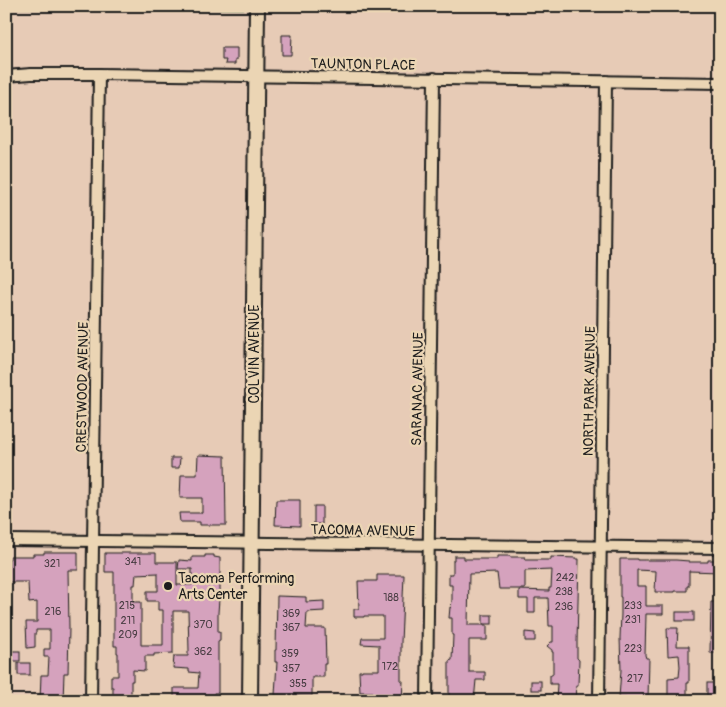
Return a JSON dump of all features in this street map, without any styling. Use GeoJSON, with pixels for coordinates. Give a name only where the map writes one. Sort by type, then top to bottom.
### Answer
{"type":"FeatureCollection","features":[{"type":"Feature","properties":{"kind":"street","name":"COLVIN AVENUE"},"geometry":{"type":"LineString","coordinates":[[250,701],[258,6]]}},
{"type":"Feature","properties":{"kind":"street","name":"TAUNTON PLACE"},"geometry":{"type":"LineString","coordinates":[[6,76],[99,74],[720,83]]}},
{"type":"Feature","properties":{"kind":"street","name":"CRESTWOOD AVENUE"},"geometry":{"type":"LineString","coordinates":[[91,701],[99,74]]}},
{"type":"Feature","properties":{"kind":"street","name":"SARANAC AVENUE"},"geometry":{"type":"LineString","coordinates":[[428,701],[434,78]]}},
{"type":"Feature","properties":{"kind":"street","name":"NORTH PARK AVENUE"},"geometry":{"type":"LineString","coordinates":[[599,701],[606,81]]}},
{"type":"Feature","properties":{"kind":"street","name":"TACOMA AVENUE"},"geometry":{"type":"LineString","coordinates":[[6,540],[720,548]]}},
{"type":"Feature","properties":{"kind":"green space"},"geometry":{"type":"Polygon","coordinates":[[[6,6],[245,6],[245,9],[6,8],[6,6]]]}},
{"type":"Feature","properties":{"kind":"building"},"geometry":{"type":"Polygon","coordinates":[[[282,35],[292,35],[291,55],[282,55],[282,35]]]}},
{"type":"Feature","properties":{"kind":"building"},"geometry":{"type":"Polygon","coordinates":[[[222,48],[237,48],[235,64],[225,64],[226,60],[222,60],[222,48]]]}},
{"type":"Feature","properties":{"kind":"building"},"geometry":{"type":"Polygon","coordinates":[[[198,455],[225,456],[226,525],[200,525],[200,522],[180,522],[179,513],[202,513],[202,498],[180,498],[181,475],[197,475],[198,455]]]}},
{"type":"Feature","properties":{"kind":"building"},"geometry":{"type":"Polygon","coordinates":[[[171,458],[180,458],[179,468],[171,468],[171,458]]]}},
{"type":"Feature","properties":{"kind":"building"},"geometry":{"type":"Polygon","coordinates":[[[276,500],[300,500],[300,526],[275,525],[276,500]]]}},
{"type":"Feature","properties":{"kind":"building"},"geometry":{"type":"Polygon","coordinates":[[[314,506],[322,506],[322,524],[314,524],[314,506]]]}},
{"type":"Feature","properties":{"kind":"building"},"geometry":{"type":"Polygon","coordinates":[[[44,552],[78,552],[78,570],[68,570],[68,673],[64,673],[63,701],[40,701],[41,675],[48,675],[49,657],[44,657],[44,649],[50,649],[50,630],[36,630],[35,647],[27,648],[26,622],[37,622],[37,602],[29,603],[28,582],[9,582],[10,556],[33,556],[33,554],[44,554],[44,552]]]}},
{"type":"Feature","properties":{"kind":"building"},"geometry":{"type":"Polygon","coordinates":[[[105,553],[156,553],[156,562],[177,562],[177,585],[192,585],[192,569],[178,569],[179,560],[192,561],[192,557],[205,557],[205,555],[214,555],[214,557],[220,558],[218,693],[214,693],[214,701],[191,701],[191,698],[174,698],[174,688],[198,688],[199,673],[189,672],[189,669],[173,668],[174,656],[188,656],[188,611],[173,611],[173,653],[145,656],[145,671],[133,670],[131,700],[116,701],[116,699],[113,699],[111,676],[118,676],[118,653],[117,646],[114,646],[114,572],[105,572],[105,553]],[[158,573],[136,574],[135,585],[133,585],[133,602],[141,602],[141,645],[163,645],[163,610],[158,610],[158,601],[147,601],[147,591],[158,591],[158,573]]]}},
{"type":"Feature","properties":{"kind":"building"},"geometry":{"type":"Polygon","coordinates":[[[454,556],[464,556],[464,559],[497,559],[497,556],[510,556],[525,557],[525,560],[551,560],[551,557],[579,559],[577,658],[579,660],[575,701],[556,701],[557,684],[550,684],[550,675],[553,673],[553,652],[547,646],[553,642],[553,626],[549,626],[548,598],[535,598],[535,613],[528,613],[528,599],[519,599],[519,590],[549,591],[549,588],[551,588],[552,570],[525,571],[525,589],[499,589],[497,573],[469,574],[468,625],[487,625],[487,640],[469,640],[469,672],[485,672],[485,680],[476,680],[474,701],[449,701],[449,661],[452,660],[453,635],[452,618],[449,618],[452,585],[449,585],[449,574],[453,574],[454,556]]]}},
{"type":"Feature","properties":{"kind":"building"},"geometry":{"type":"Polygon","coordinates":[[[620,559],[689,562],[720,560],[720,572],[689,571],[687,591],[655,592],[656,571],[637,570],[637,586],[646,586],[646,606],[663,606],[663,614],[646,614],[645,655],[646,658],[649,658],[648,698],[619,698],[621,670],[620,559]]]}},
{"type":"Feature","properties":{"kind":"building"},"geometry":{"type":"Polygon","coordinates":[[[377,575],[404,575],[401,642],[402,701],[373,701],[373,692],[360,692],[359,671],[379,670],[379,645],[361,644],[362,638],[383,638],[383,616],[354,617],[354,609],[359,609],[358,581],[377,581],[377,575]]]}},
{"type":"Feature","properties":{"kind":"building"},"geometry":{"type":"Polygon","coordinates":[[[277,596],[306,597],[306,602],[324,601],[324,611],[307,612],[306,628],[325,628],[326,664],[324,664],[324,677],[312,677],[312,696],[275,695],[277,596]]]}},
{"type":"Feature","properties":{"kind":"building"},"geometry":{"type":"Polygon","coordinates":[[[711,602],[720,602],[720,653],[710,653],[711,602]]]}},
{"type":"Feature","properties":{"kind":"building"},"geometry":{"type":"Polygon","coordinates":[[[676,612],[694,612],[694,621],[676,621],[676,612]]]}},
{"type":"Feature","properties":{"kind":"building"},"geometry":{"type":"Polygon","coordinates":[[[483,615],[492,615],[492,624],[483,624],[483,615]]]}},
{"type":"Feature","properties":{"kind":"building"},"geometry":{"type":"Polygon","coordinates":[[[667,628],[678,628],[677,646],[689,646],[687,698],[668,698],[668,678],[679,677],[680,667],[679,655],[668,656],[667,628]]]}},
{"type":"Feature","properties":{"kind":"building"},"geometry":{"type":"Polygon","coordinates":[[[525,632],[535,633],[535,641],[525,641],[525,632]]]}},
{"type":"Feature","properties":{"kind":"building"},"geometry":{"type":"Polygon","coordinates":[[[11,651],[20,651],[20,661],[11,661],[11,651]]]}},
{"type":"Feature","properties":{"kind":"building"},"geometry":{"type":"Polygon","coordinates":[[[18,663],[30,663],[30,675],[18,675],[18,663]]]}},
{"type":"Feature","properties":{"kind":"building"},"geometry":{"type":"Polygon","coordinates":[[[531,681],[541,681],[541,690],[531,690],[531,681]]]}},
{"type":"Feature","properties":{"kind":"building"},"geometry":{"type":"Polygon","coordinates":[[[707,683],[720,683],[720,701],[707,701],[707,683]]]}},
{"type":"Feature","properties":{"kind":"place","name":"Tacoma Performing Arts Center"},"geometry":{"type":"Point","coordinates":[168,586]}}]}
